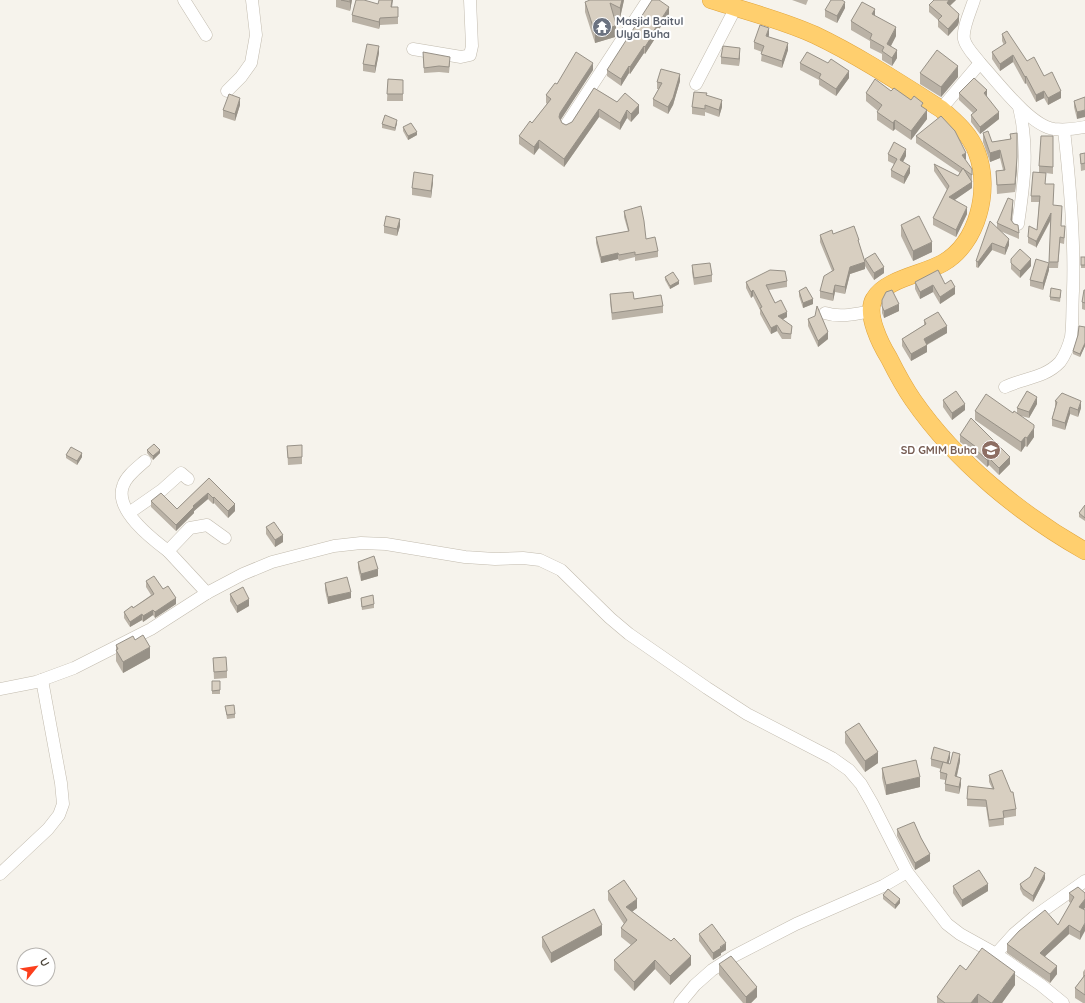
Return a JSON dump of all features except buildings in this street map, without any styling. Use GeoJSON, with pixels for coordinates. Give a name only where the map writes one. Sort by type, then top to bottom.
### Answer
{"type":"FeatureCollection","features":[{"type":"Feature","properties":{"kind":"highway"},"geometry":{"type":"LineString","coordinates":[[712,0],[778,21],[813,35],[848,52],[941,109],[954,119],[967,135],[977,153],[982,173],[983,191],[981,207],[972,232],[960,250],[944,263],[893,283],[882,290],[873,299],[871,311],[875,329],[883,348],[912,400],[935,429],[970,466],[1021,509],[1064,539],[1085,551]]}},
{"type":"Feature","properties":{"kind":"street"},"geometry":{"type":"LineString","coordinates":[[184,0],[206,35]]}},
{"type":"Feature","properties":{"kind":"street"},"geometry":{"type":"LineString","coordinates":[[226,91],[241,77],[251,63],[256,35],[252,0]]}},
{"type":"Feature","properties":{"kind":"street"},"geometry":{"type":"LineString","coordinates":[[413,49],[462,57],[470,55],[472,46],[470,0]]}},
{"type":"Feature","properties":{"kind":"street"},"geometry":{"type":"LineString","coordinates":[[566,125],[648,0]]}},
{"type":"Feature","properties":{"kind":"street"},"geometry":{"type":"LineString","coordinates":[[974,0],[966,24],[964,39],[980,63],[1019,107],[1033,119],[1052,129],[1064,130],[1085,127]]}},
{"type":"Feature","properties":{"kind":"street"},"geometry":{"type":"LineString","coordinates":[[696,84],[736,7]]}},
{"type":"Feature","properties":{"kind":"street"},"geometry":{"type":"LineString","coordinates":[[941,109],[980,63]]}},
{"type":"Feature","properties":{"kind":"street"},"geometry":{"type":"LineString","coordinates":[[1018,224],[1025,176],[1023,124],[1019,107]]}},
{"type":"Feature","properties":{"kind":"street"},"geometry":{"type":"LineString","coordinates":[[1005,387],[1043,374],[1053,368],[1061,360],[1067,350],[1071,337],[1073,240],[1064,130]]}},
{"type":"Feature","properties":{"kind":"street"},"geometry":{"type":"LineString","coordinates":[[825,313],[833,316],[849,316],[871,311]]}},
{"type":"Feature","properties":{"kind":"street"},"geometry":{"type":"LineString","coordinates":[[145,461],[128,477],[122,486],[121,498],[129,513],[144,531],[168,552],[207,593]]}},
{"type":"Feature","properties":{"kind":"street"},"geometry":{"type":"LineString","coordinates":[[129,513],[162,490],[181,474],[188,479]]}},
{"type":"Feature","properties":{"kind":"street"},"geometry":{"type":"LineString","coordinates":[[168,552],[190,528],[207,525],[225,538]]}},
{"type":"Feature","properties":{"kind":"street"},"geometry":{"type":"LineString","coordinates":[[0,689],[21,686],[74,668],[151,629],[207,593],[243,574],[272,562],[334,546],[354,544],[386,544],[465,557],[523,558],[540,560],[561,570],[610,618],[629,634],[707,688],[747,714],[832,758],[849,770],[861,784],[872,803],[907,872],[947,924],[960,934],[996,954],[1041,985],[1063,1003]]}},
{"type":"Feature","properties":{"kind":"street"},"geometry":{"type":"LineString","coordinates":[[0,874],[48,829],[59,815],[62,804],[61,783],[42,680]]}},
{"type":"Feature","properties":{"kind":"street"},"geometry":{"type":"LineString","coordinates":[[680,1003],[695,985],[706,975],[734,956],[796,924],[883,886],[907,872]]}},
{"type":"Feature","properties":{"kind":"street"},"geometry":{"type":"LineString","coordinates":[[996,954],[1014,934],[1034,917],[1085,881]]}},
{"type":"Feature","properties":{"kind":"place","name":"Masjid Baitul Ulya Buha"},"geometry":{"type":"Point","coordinates":[602,27]}},
{"type":"Feature","properties":{"kind":"place","name":"SD GMIM Buha"},"geometry":{"type":"Point","coordinates":[991,450]}}]}
